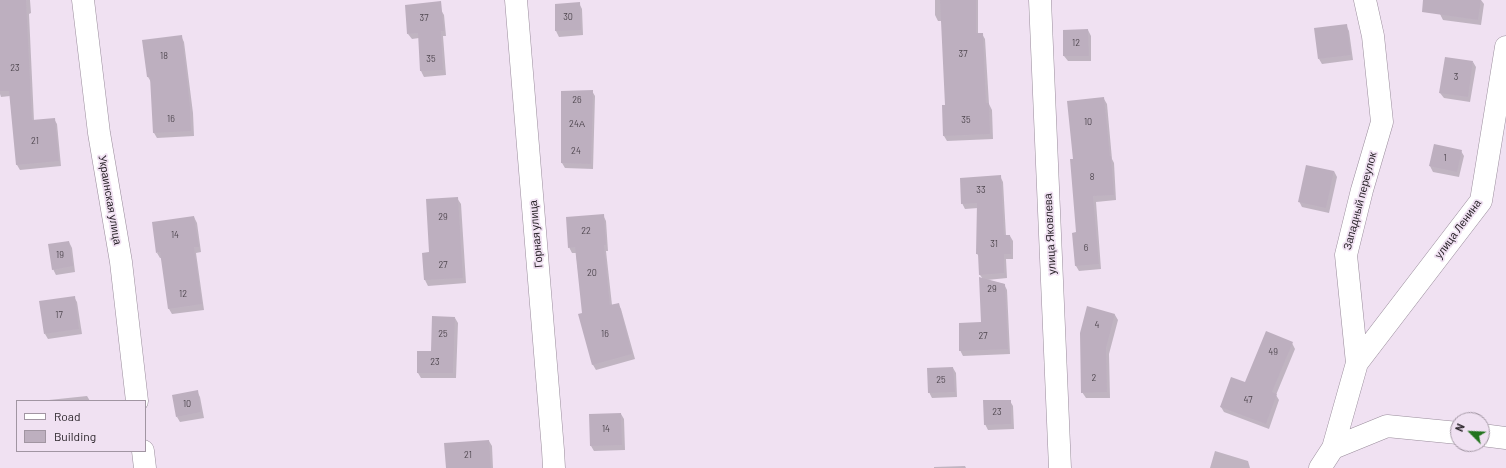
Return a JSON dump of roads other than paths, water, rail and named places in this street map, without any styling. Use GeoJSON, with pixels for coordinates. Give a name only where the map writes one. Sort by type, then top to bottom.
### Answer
{"type":"FeatureCollection","features":[{"type":"Feature","properties":{"kind":"street","name":"Украинская улица"},"geometry":{"type":"LineString","coordinates":[[83,0],[99,133],[121,262],[137,400]]}},
{"type":"Feature","properties":{"kind":"street","name":"Горная улица"},"geometry":{"type":"LineString","coordinates":[[516,0],[554,468]]}},
{"type":"Feature","properties":{"kind":"street","name":"улица Яковлева"},"geometry":{"type":"LineString","coordinates":[[1040,0],[1060,468]]}},
{"type":"Feature","properties":{"kind":"street","name":"Западный переулок"},"geometry":{"type":"LineString","coordinates":[[1320,468],[1333,448],[1357,363],[1346,255],[1362,190],[1382,122],[1372,36],[1365,0]]}},
{"type":"Feature","properties":{"kind":"street","name":"улица Ленина"},"geometry":{"type":"LineString","coordinates":[[1357,363],[1481,201],[1506,47]]}},
{"type":"Feature","properties":{"kind":"street"},"geometry":{"type":"LineString","coordinates":[[1333,448],[1387,426],[1450,432]]}},
{"type":"Feature","properties":{"kind":"street"},"geometry":{"type":"LineString","coordinates":[[1490,436],[1506,438]]}},
{"type":"Feature","properties":{"kind":"street"},"geometry":{"type":"LineString","coordinates":[[143,452],[145,468]]}}]}
